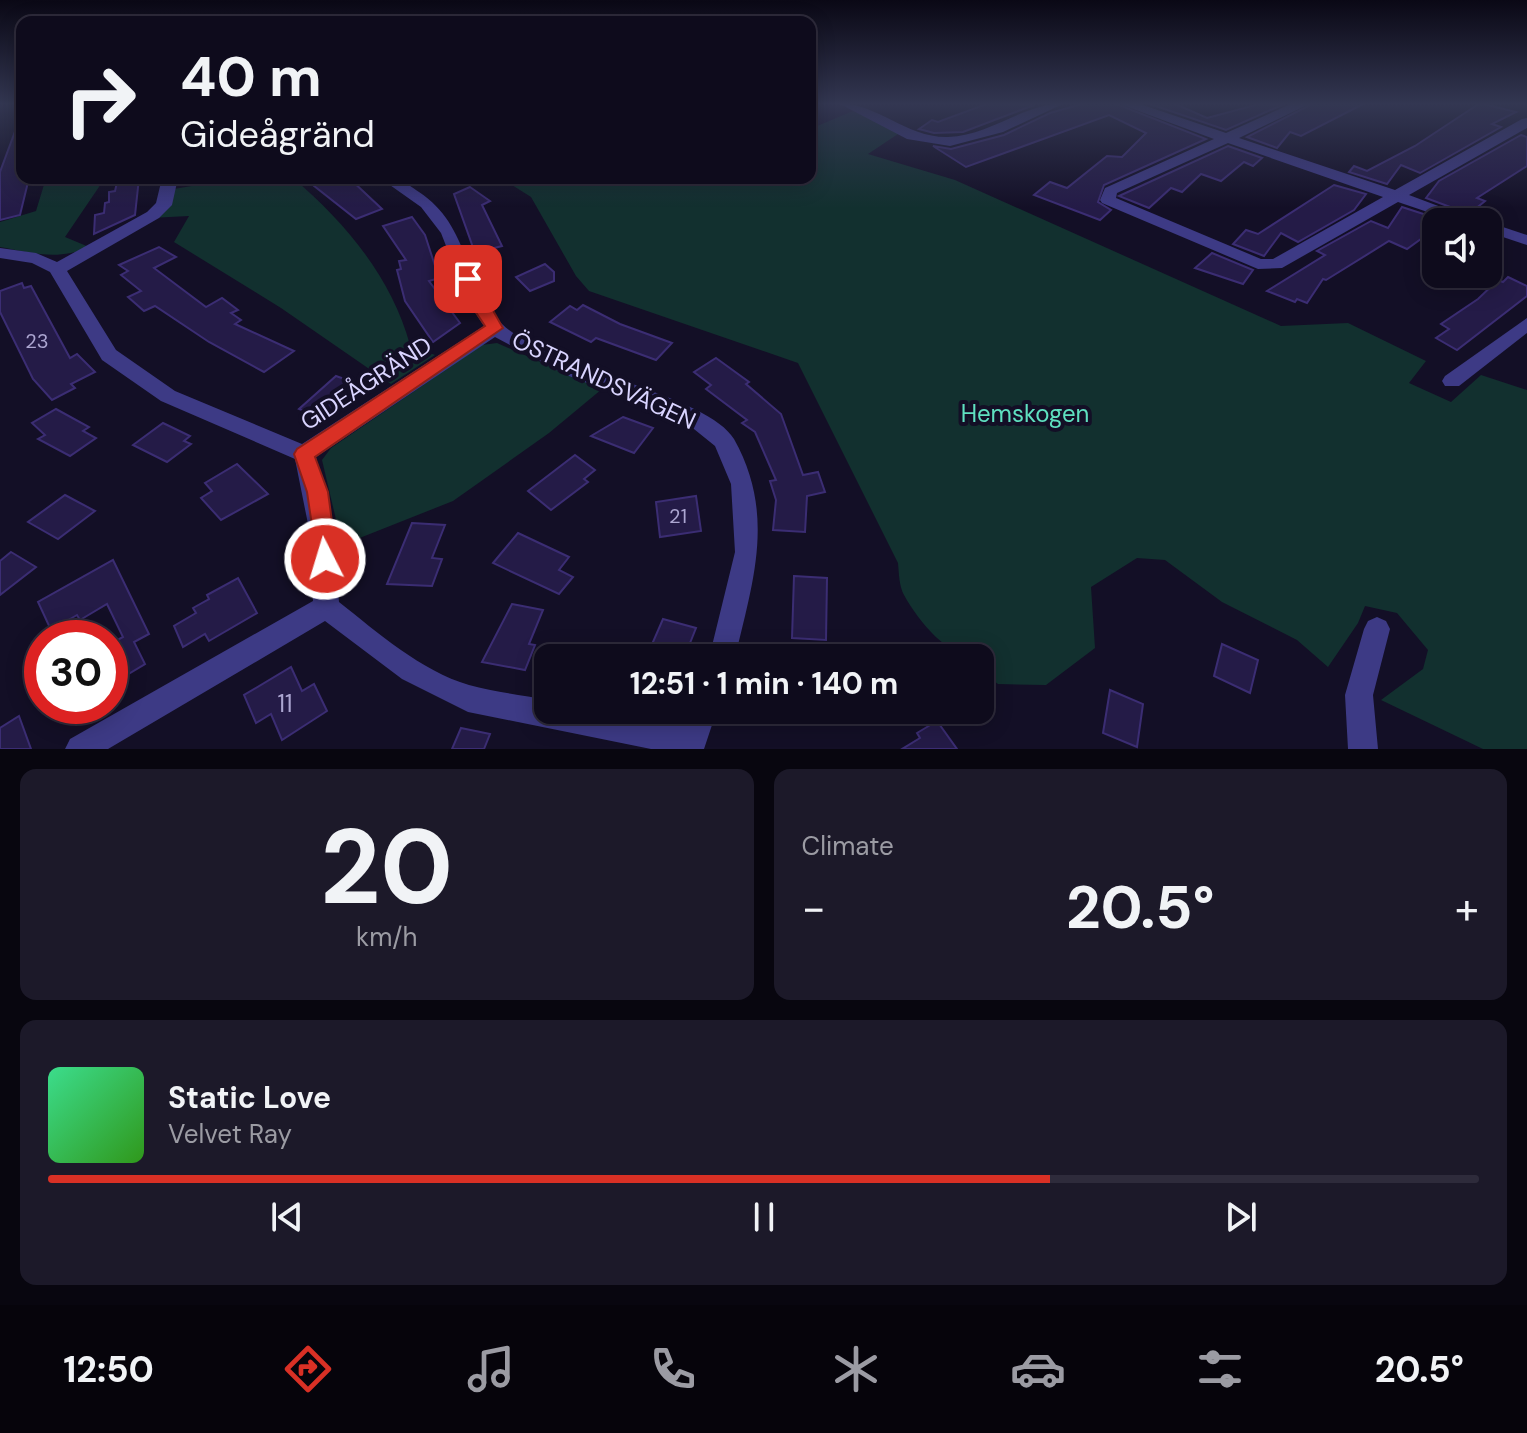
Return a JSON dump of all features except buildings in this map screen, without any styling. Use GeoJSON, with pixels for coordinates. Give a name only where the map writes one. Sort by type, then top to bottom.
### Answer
{"type":"FeatureCollection","features":[{"type":"Feature","properties":{"kind":"street"},"geometry":{"type":"LineString","coordinates":[[926,138],[948,142],[968,138]]}},
{"type":"Feature","properties":{"kind":"street"},"geometry":{"type":"LineString","coordinates":[[1431,208],[1395,196],[1226,138],[1107,194],[1114,206],[1258,264],[1285,261],[1395,196],[1499,138]]}},
{"type":"Feature","properties":{"kind":"street"},"geometry":{"type":"LineString","coordinates":[[57,269],[153,215],[164,205],[169,184]]}},
{"type":"Feature","properties":{"kind":"street","name":"ÖSTRANDSVÄGEN"},"geometry":{"type":"LineString","coordinates":[[397,184],[427,204],[449,232],[477,302],[495,328],[527,348],[571,369],[691,416],[724,441],[742,484],[747,552],[725,644]]}},
{"type":"Feature","properties":{"kind":"street"},"geometry":{"type":"LineString","coordinates":[[1502,232],[1527,240]]}},
{"type":"Feature","properties":{"kind":"street"},"geometry":{"type":"LineString","coordinates":[[0,253],[36,258],[57,269],[109,355],[168,396],[304,454],[317,492],[325,536],[326,607]]}},
{"type":"Feature","properties":{"kind":"street","name":"GIDEÅGRÄND"},"geometry":{"type":"LineString","coordinates":[[304,454],[495,328]]}},
{"type":"Feature","properties":{"kind":"street"},"geometry":{"type":"LineString","coordinates":[[1452,381],[1524,331]]}},
{"type":"Feature","properties":{"kind":"street"},"geometry":{"type":"LineString","coordinates":[[326,607],[372,644],[443,689],[468,698],[689,746],[698,724]]}},
{"type":"Feature","properties":{"kind":"street"},"geometry":{"type":"LineString","coordinates":[[80,749],[326,607]]}},
{"type":"Feature","properties":{"kind":"street"},"geometry":{"type":"LineString","coordinates":[[1363,749],[1359,695],[1377,629]]}},
{"type":"Feature","properties":{"kind":"green space","name":"Hemskogen"},"geometry":{"type":"Polygon","coordinates":[[[816,138],[892,138],[868,154],[955,180],[1281,326],[1348,323],[1426,361],[1409,383],[1451,402],[1481,375],[1527,390],[1527,749],[1483,749],[1381,700],[1423,669],[1428,650],[1397,613],[1365,606],[1358,623],[1328,667],[1297,640],[1222,602],[1165,560],[1137,558],[1091,587],[1095,648],[1046,685],[998,684],[994,681],[994,644],[945,644],[926,627],[910,605],[901,588],[898,563],[798,363],[589,291],[576,276],[531,197],[510,184],[816,184],[816,138]]]}},
{"type":"Feature","properties":{"kind":"green space"},"geometry":{"type":"Polygon","coordinates":[[[44,184],[101,184],[65,237],[89,247],[56,255],[0,247],[0,222],[36,211],[44,184]]]}},
{"type":"Feature","properties":{"kind":"green space"},"geometry":{"type":"Polygon","coordinates":[[[203,184],[300,184],[331,213],[379,274],[402,320],[410,345],[435,355],[391,384],[281,308],[174,242],[189,216],[150,218],[174,189],[203,184]]]}},
{"type":"Feature","properties":{"kind":"green space"},"geometry":{"type":"Polygon","coordinates":[[[497,343],[602,389],[549,433],[453,501],[342,545],[322,460],[331,448],[482,345],[497,343]]]}},
{"type":"Feature","properties":{"kind":"route"},"geometry":{"type":"LineString","coordinates":[[325,559],[325,536],[317,492],[304,454],[495,328],[477,302],[468,279]]}}]}
